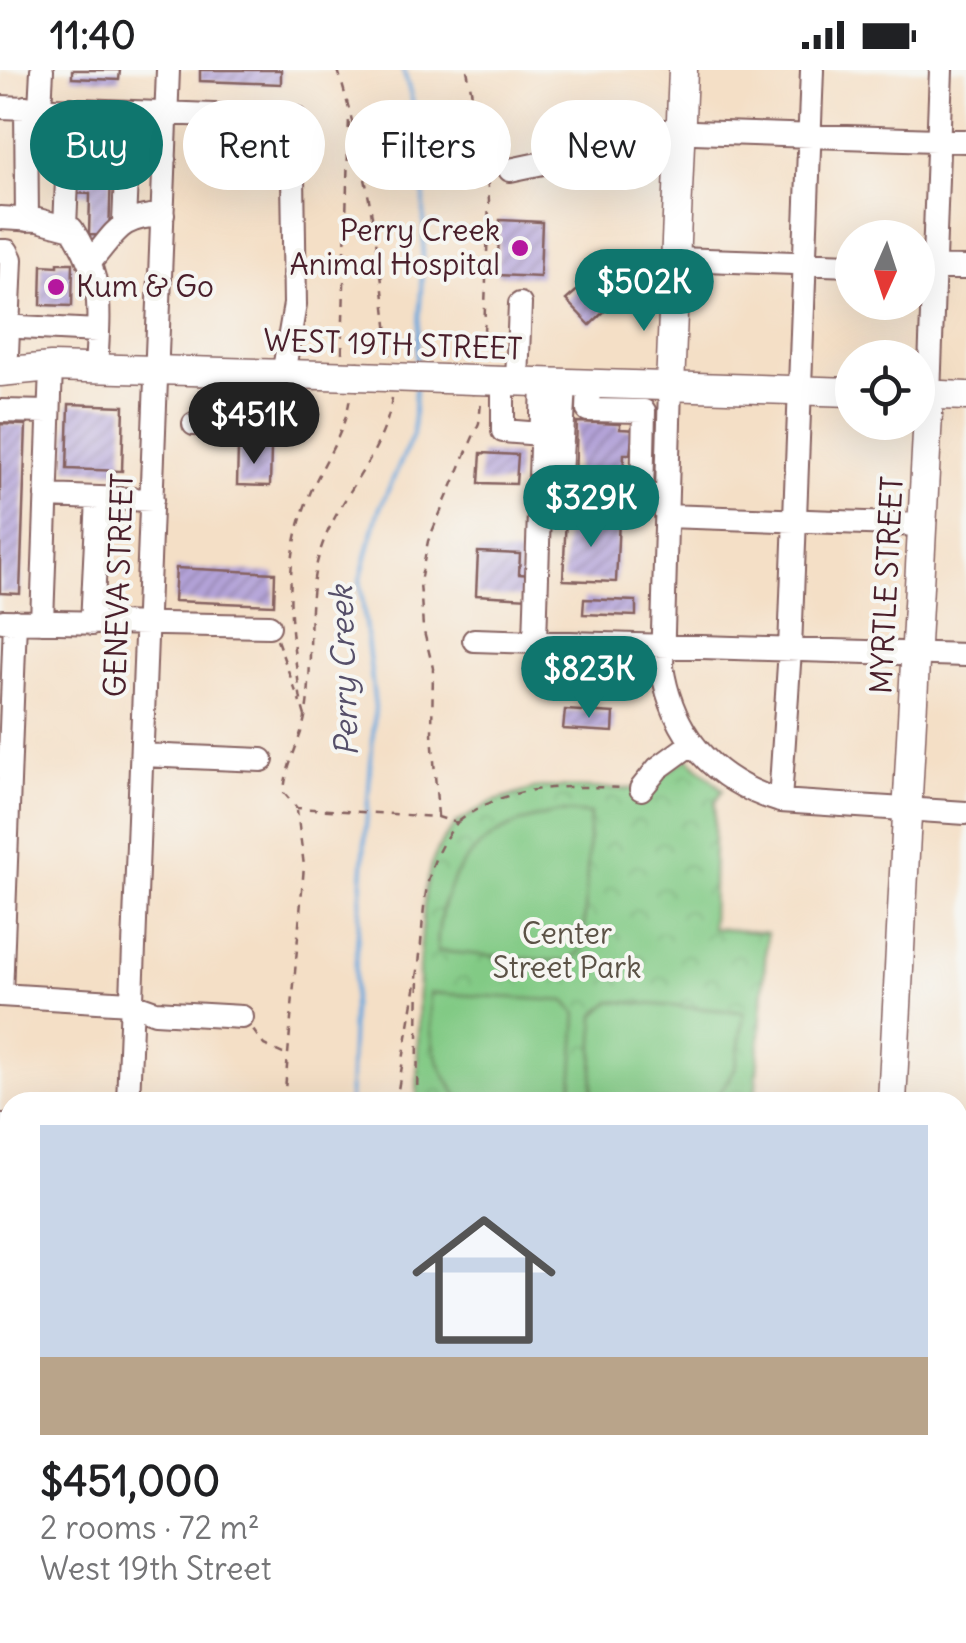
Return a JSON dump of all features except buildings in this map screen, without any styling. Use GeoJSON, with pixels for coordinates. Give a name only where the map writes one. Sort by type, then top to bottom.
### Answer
{"type":"FeatureCollection","features":[{"type":"Feature","properties":{"kind":"main road"},"geometry":{"type":"LineString","coordinates":[[670,387],[683,70]]}},
{"type":"Feature","properties":{"kind":"main road","name":"WEST 19TH STREET"},"geometry":{"type":"LineString","coordinates":[[3,346],[51,367],[349,375],[532,393],[670,387],[835,392]]}},
{"type":"Feature","properties":{"kind":"main road"},"geometry":{"type":"LineString","coordinates":[[935,395],[966,396]]}},
{"type":"Feature","properties":{"kind":"main road","name":"MYRTLE STREET"},"geometry":{"type":"LineString","coordinates":[[893,1092],[918,654],[923,440]]}},
{"type":"Feature","properties":{"kind":"street"},"geometry":{"type":"LineString","coordinates":[[35,100],[42,70]]}},
{"type":"Feature","properties":{"kind":"street","name":"GENEVA STREET"},"geometry":{"type":"LineString","coordinates":[[128,1092],[168,70]]}},
{"type":"Feature","properties":{"kind":"street"},"geometry":{"type":"LineString","coordinates":[[780,801],[790,648],[812,70]]}},
{"type":"Feature","properties":{"kind":"street","name":"MYRTLE STREET"},"geometry":{"type":"LineString","coordinates":[[931,220],[941,70]]}},
{"type":"Feature","properties":{"kind":"street"},"geometry":{"type":"LineString","coordinates":[[0,106],[30,108]]}},
{"type":"Feature","properties":{"kind":"street"},"geometry":{"type":"LineString","coordinates":[[163,113],[296,118],[295,304],[274,428],[194,424]]}},
{"type":"Feature","properties":{"kind":"street"},"geometry":{"type":"LineString","coordinates":[[511,170],[543,163],[593,138],[634,130],[966,141]]}},
{"type":"Feature","properties":{"kind":"street"},"geometry":{"type":"LineString","coordinates":[[26,220],[30,156]]}},
{"type":"Feature","properties":{"kind":"street"},"geometry":{"type":"LineString","coordinates":[[124,223],[130,166],[165,159]]}},
{"type":"Feature","properties":{"kind":"street"},"geometry":{"type":"LineString","coordinates":[[65,227],[67,190]]}},
{"type":"Feature","properties":{"kind":"street"},"geometry":{"type":"LineString","coordinates":[[92,260],[124,223],[139,216],[163,215]]}},
{"type":"Feature","properties":{"kind":"street"},"geometry":{"type":"LineString","coordinates":[[0,218],[72,229],[92,260],[100,304],[96,368]]}},
{"type":"Feature","properties":{"kind":"street"},"geometry":{"type":"LineString","coordinates":[[0,250],[7,252],[10,259],[3,346],[98,331]]}},
{"type":"Feature","properties":{"kind":"street"},"geometry":{"type":"LineString","coordinates":[[676,259],[835,264]]}},
{"type":"Feature","properties":{"kind":"street"},"geometry":{"type":"LineString","coordinates":[[935,267],[966,268]]}},
{"type":"Feature","properties":{"kind":"street"},"geometry":{"type":"LineString","coordinates":[[520,304],[549,494],[535,641]]}},
{"type":"Feature","properties":{"kind":"street"},"geometry":{"type":"LineString","coordinates":[[42,622],[51,367]]}},
{"type":"Feature","properties":{"kind":"street"},"geometry":{"type":"LineString","coordinates":[[670,387],[661,644],[666,694],[691,744],[732,782],[780,801],[966,813]]}},
{"type":"Feature","properties":{"kind":"street"},"geometry":{"type":"LineString","coordinates":[[532,393],[588,410],[644,412],[642,496]]}},
{"type":"Feature","properties":{"kind":"street"},"geometry":{"type":"LineString","coordinates":[[0,410],[49,412]]}},
{"type":"Feature","properties":{"kind":"street"},"geometry":{"type":"LineString","coordinates":[[549,494],[642,496],[667,506],[795,521],[923,525]]}},
{"type":"Feature","properties":{"kind":"street"},"geometry":{"type":"LineString","coordinates":[[46,496],[152,500]]}},
{"type":"Feature","properties":{"kind":"street"},"geometry":{"type":"LineString","coordinates":[[92,624],[98,498]]}},
{"type":"Feature","properties":{"kind":"street"},"geometry":{"type":"LineString","coordinates":[[242,1017],[0,995],[8,621],[268,626]]}},
{"type":"Feature","properties":{"kind":"street"},"geometry":{"type":"LineString","coordinates":[[474,640],[966,655]]}},
{"type":"Feature","properties":{"kind":"street"},"geometry":{"type":"LineString","coordinates":[[642,789],[658,768],[691,744]]}},
{"type":"Feature","properties":{"kind":"street"},"geometry":{"type":"LineString","coordinates":[[142,755],[262,760]]}},
{"type":"Feature","properties":{"kind":"path"},"geometry":{"type":"LineString","coordinates":[[338,70],[345,102]]}},
{"type":"Feature","properties":{"kind":"path"},"geometry":{"type":"LineString","coordinates":[[438,817],[432,732],[433,668],[423,628],[420,582],[428,541],[480,424],[532,393],[489,201],[486,163],[467,70]]}},
{"type":"Feature","properties":{"kind":"path"},"geometry":{"type":"LineString","coordinates":[[302,706],[289,616],[292,568],[306,505],[344,431],[349,375],[347,190]]}},
{"type":"Feature","properties":{"kind":"path"},"geometry":{"type":"LineString","coordinates":[[368,190],[392,372]]}},
{"type":"Feature","properties":{"kind":"path"},"geometry":{"type":"LineString","coordinates":[[284,1092],[304,866],[297,808],[284,794],[284,784],[306,718],[311,604],[322,548],[334,518],[384,434],[393,391]]}},
{"type":"Feature","properties":{"kind":"path"},"geometry":{"type":"LineString","coordinates":[[268,626],[278,640],[306,718]]}},
{"type":"Feature","properties":{"kind":"path"},"geometry":{"type":"LineString","coordinates":[[398,1092],[418,967],[425,891],[431,864],[457,822],[492,802],[540,787],[642,789]]}},
{"type":"Feature","properties":{"kind":"path"},"geometry":{"type":"LineString","coordinates":[[297,808],[438,817],[457,822]]}},
{"type":"Feature","properties":{"kind":"path"},"geometry":{"type":"LineString","coordinates":[[417,1092],[418,967]]}},
{"type":"Feature","properties":{"kind":"path"},"geometry":{"type":"LineString","coordinates":[[242,1017],[264,1046],[286,1056]]}},
{"type":"Feature","properties":{"kind":"green space","name":"Center Street Park"},"geometry":{"type":"Polygon","coordinates":[[[688,758],[723,790],[715,802],[712,928],[767,933],[756,1092],[417,1092],[419,967],[425,891],[431,864],[442,841],[457,823],[492,802],[540,787],[641,789],[688,758]]]}},
{"type":"Feature","properties":{"kind":"green space"},"geometry":{"type":"Polygon","coordinates":[[[561,812],[590,814],[583,949],[568,962],[437,951],[446,897],[470,856],[508,828],[561,812]]]}},
{"type":"Feature","properties":{"kind":"green space"},"geometry":{"type":"Polygon","coordinates":[[[430,993],[565,1001],[577,1014],[572,1092],[455,1092],[435,1051],[430,993]]]}},
{"type":"Feature","properties":{"kind":"green space"},"geometry":{"type":"Polygon","coordinates":[[[611,1001],[744,1012],[736,1067],[720,1092],[592,1092],[595,1015],[611,1001]]]}},
{"type":"Feature","properties":{"kind":"waterway","name":"Perry Creek"},"geometry":{"type":"LineString","coordinates":[[403,70],[414,106],[423,180],[416,369]]}},
{"type":"Feature","properties":{"kind":"waterway","name":"Perry Creek"},"geometry":{"type":"LineString","coordinates":[[349,1092],[375,707],[360,580],[378,512],[413,435],[415,389]]}},
{"type":"Feature","properties":{"kind":"place","name":"Perry Creek Animal Hospital"},"geometry":{"type":"Point","coordinates":[520,248]}},
{"type":"Feature","properties":{"kind":"place","name":"Kum & Go"},"geometry":{"type":"Point","coordinates":[56,287]}}]}
